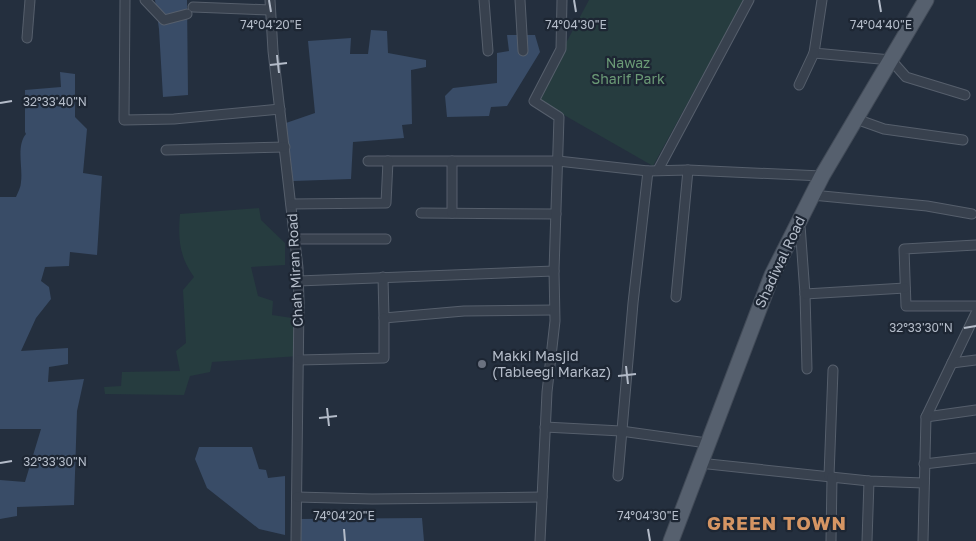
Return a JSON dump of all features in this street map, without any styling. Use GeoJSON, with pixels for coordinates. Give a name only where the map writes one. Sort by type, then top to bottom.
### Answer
{"type":"FeatureCollection","features":[{"type":"Feature","properties":{"kind":"main road","name":"Shadiwal Road"},"geometry":{"type":"LineString","coordinates":[[670,541],[772,275],[822,176],[926,0]]}},
{"type":"Feature","properties":{"kind":"street"},"geometry":{"type":"LineString","coordinates":[[27,38],[30,0]]}},
{"type":"Feature","properties":{"kind":"street"},"geometry":{"type":"LineString","coordinates":[[125,0],[124,120],[174,118],[280,109]]}},
{"type":"Feature","properties":{"kind":"street"},"geometry":{"type":"LineString","coordinates":[[146,0],[164,20],[190,10],[270,10]]}},
{"type":"Feature","properties":{"kind":"street","name":"Chah Miran Road"},"geometry":{"type":"LineString","coordinates":[[270,0],[270,27],[295,239],[298,281],[299,360],[296,541]]}},
{"type":"Feature","properties":{"kind":"street"},"geometry":{"type":"LineString","coordinates":[[484,0],[488,51]]}},
{"type":"Feature","properties":{"kind":"street"},"geometry":{"type":"LineString","coordinates":[[520,0],[522,51]]}},
{"type":"Feature","properties":{"kind":"street"},"geometry":{"type":"LineString","coordinates":[[540,541],[545,427],[554,310],[559,117],[534,101],[562,49],[562,0]]}},
{"type":"Feature","properties":{"kind":"street"},"geometry":{"type":"LineString","coordinates":[[618,476],[633,303],[653,170],[748,0]]}},
{"type":"Feature","properties":{"kind":"street"},"geometry":{"type":"LineString","coordinates":[[799,86],[814,53],[822,0]]}},
{"type":"Feature","properties":{"kind":"street"},"geometry":{"type":"LineString","coordinates":[[814,53],[892,60],[906,77],[965,95]]}},
{"type":"Feature","properties":{"kind":"street"},"geometry":{"type":"LineString","coordinates":[[856,119],[884,129],[963,140]]}},
{"type":"Feature","properties":{"kind":"street"},"geometry":{"type":"LineString","coordinates":[[166,150],[284,147]]}},
{"type":"Feature","properties":{"kind":"street"},"geometry":{"type":"LineString","coordinates":[[368,161],[558,161],[653,170],[822,176]]}},
{"type":"Feature","properties":{"kind":"street"},"geometry":{"type":"LineString","coordinates":[[291,204],[386,203],[388,161]]}},
{"type":"Feature","properties":{"kind":"street"},"geometry":{"type":"LineString","coordinates":[[452,161],[452,213]]}},
{"type":"Feature","properties":{"kind":"street"},"geometry":{"type":"LineString","coordinates":[[676,297],[688,170]]}},
{"type":"Feature","properties":{"kind":"street"},"geometry":{"type":"LineString","coordinates":[[812,195],[927,206],[972,214]]}},
{"type":"Feature","properties":{"kind":"street"},"geometry":{"type":"LineString","coordinates":[[421,213],[556,214]]}},
{"type":"Feature","properties":{"kind":"street"},"geometry":{"type":"LineString","coordinates":[[800,220],[805,294],[807,369]]}},
{"type":"Feature","properties":{"kind":"street"},"geometry":{"type":"LineString","coordinates":[[295,239],[386,239]]}},
{"type":"Feature","properties":{"kind":"street"},"geometry":{"type":"LineString","coordinates":[[976,245],[904,249],[906,306],[976,306]]}},
{"type":"Feature","properties":{"kind":"street"},"geometry":{"type":"LineString","coordinates":[[298,281],[554,271]]}},
{"type":"Feature","properties":{"kind":"street"},"geometry":{"type":"LineString","coordinates":[[299,360],[384,358],[383,277]]}},
{"type":"Feature","properties":{"kind":"street"},"geometry":{"type":"LineString","coordinates":[[805,294],[905,288]]}},
{"type":"Feature","properties":{"kind":"street"},"geometry":{"type":"LineString","coordinates":[[384,318],[464,311],[554,310]]}},
{"type":"Feature","properties":{"kind":"street"},"geometry":{"type":"LineString","coordinates":[[924,541],[926,417],[976,313]]}},
{"type":"Feature","properties":{"kind":"street"},"geometry":{"type":"LineString","coordinates":[[952,363],[976,360]]}},
{"type":"Feature","properties":{"kind":"street"},"geometry":{"type":"LineString","coordinates":[[831,541],[832,370]]}},
{"type":"Feature","properties":{"kind":"street"},"geometry":{"type":"LineString","coordinates":[[926,417],[976,410]]}},
{"type":"Feature","properties":{"kind":"street"},"geometry":{"type":"LineString","coordinates":[[545,427],[621,431],[707,444]]}},
{"type":"Feature","properties":{"kind":"street"},"geometry":{"type":"LineString","coordinates":[[924,464],[976,458]]}},
{"type":"Feature","properties":{"kind":"street"},"geometry":{"type":"LineString","coordinates":[[699,463],[869,481],[924,483]]}},
{"type":"Feature","properties":{"kind":"street"},"geometry":{"type":"LineString","coordinates":[[868,541],[869,481]]}},
{"type":"Feature","properties":{"kind":"street"},"geometry":{"type":"LineString","coordinates":[[297,497],[372,499],[542,497]]}},
{"type":"Feature","properties":{"kind":"green space","name":"Nawaz Sharif Park"},"geometry":{"type":"Polygon","coordinates":[[[589,0],[744,0],[653,166],[536,99],[589,0]]]}},
{"type":"Feature","properties":{"kind":"green space"},"geometry":{"type":"Polygon","coordinates":[[[259,208],[261,220],[285,243],[285,265],[251,267],[258,296],[273,301],[272,315],[299,319],[299,356],[212,362],[210,372],[190,376],[184,395],[105,394],[104,387],[121,386],[122,372],[180,371],[176,351],[186,343],[183,290],[194,277],[182,254],[179,231],[180,214],[259,208]]]}},
{"type":"Feature","properties":{"kind":"water"},"geometry":{"type":"Polygon","coordinates":[[[155,0],[187,0],[188,95],[163,97],[159,29],[155,0]]]}},
{"type":"Feature","properties":{"kind":"water"},"geometry":{"type":"Polygon","coordinates":[[[371,30],[387,31],[388,53],[426,60],[426,67],[411,70],[412,124],[402,125],[404,138],[353,142],[351,179],[293,181],[286,123],[315,113],[308,41],[351,38],[350,54],[368,54],[371,30]]]}},
{"type":"Feature","properties":{"kind":"water"},"geometry":{"type":"Polygon","coordinates":[[[507,35],[535,35],[540,52],[507,106],[491,107],[489,116],[447,117],[445,96],[453,88],[497,83],[497,53],[509,51],[507,35]]]}},
{"type":"Feature","properties":{"kind":"water"},"geometry":{"type":"Polygon","coordinates":[[[60,72],[75,74],[75,117],[87,129],[83,173],[102,176],[97,255],[70,252],[69,266],[45,267],[41,281],[49,287],[51,299],[36,318],[21,351],[68,348],[68,364],[49,367],[48,382],[84,379],[77,411],[74,505],[17,507],[17,516],[0,519],[0,480],[25,482],[41,429],[0,429],[0,197],[16,197],[20,186],[21,144],[26,134],[25,90],[61,87],[60,72]]]}},
{"type":"Feature","properties":{"kind":"water"},"geometry":{"type":"Polygon","coordinates":[[[199,447],[252,447],[259,469],[266,470],[268,478],[285,476],[285,535],[259,529],[207,488],[195,459],[199,447]]]}},
{"type":"Feature","properties":{"kind":"water"},"geometry":{"type":"Polygon","coordinates":[[[422,518],[424,541],[297,541],[297,519],[422,518]]]}},
{"type":"Feature","properties":{"kind":"place","name":"Makki Masjid (Tableegi Markaz)"},"geometry":{"type":"Point","coordinates":[482,364]}},
{"type":"Feature","properties":{"kind":"district","name":"GREEN TOWN"},"geometry":{"type":"Point","coordinates":[777,523]}}]}
